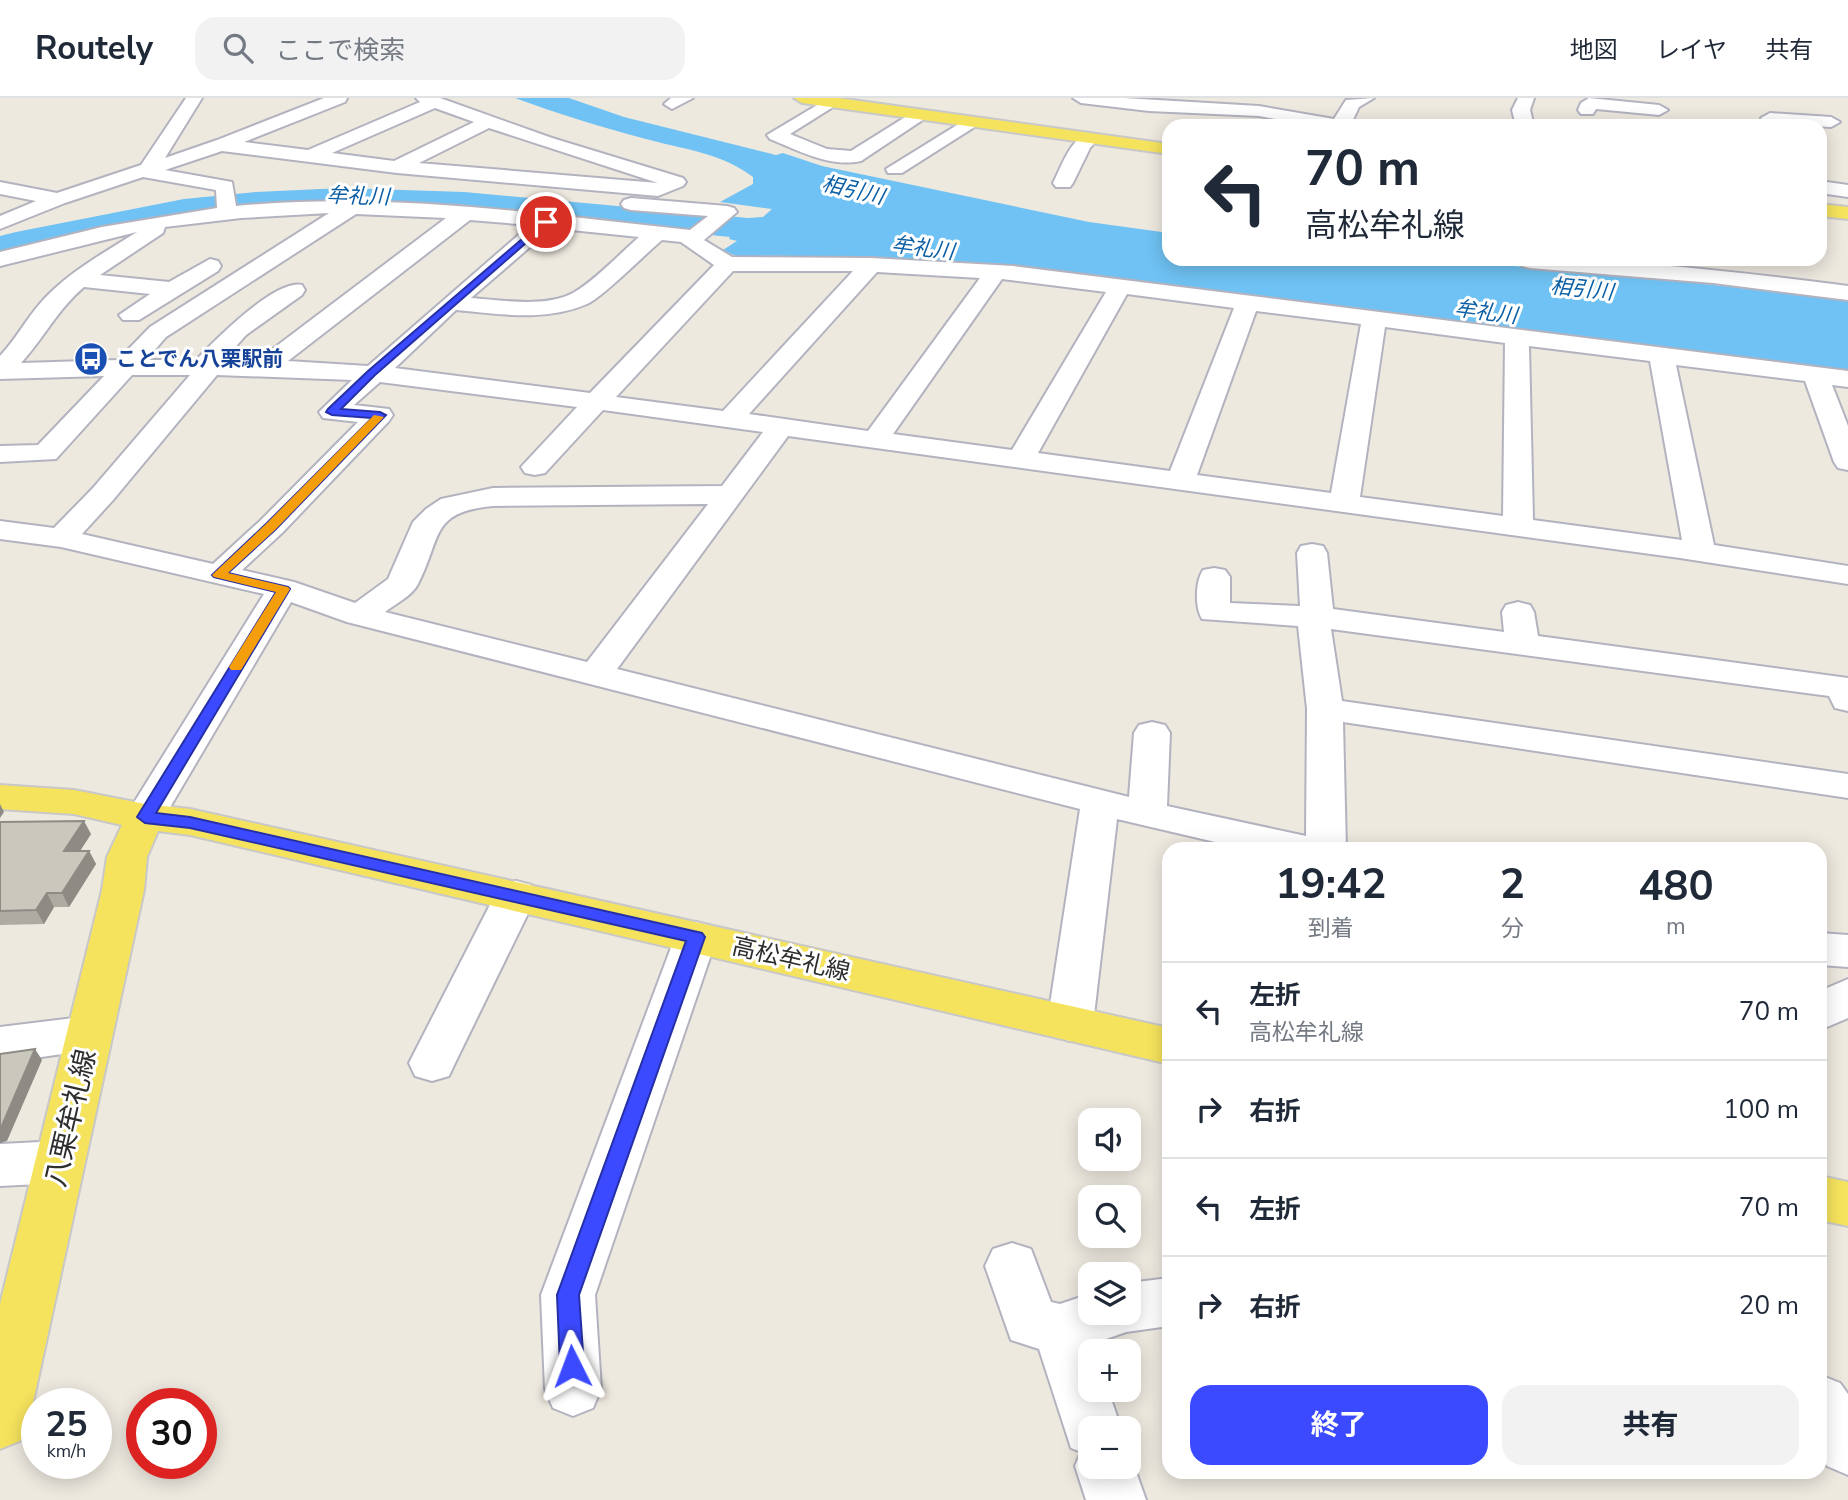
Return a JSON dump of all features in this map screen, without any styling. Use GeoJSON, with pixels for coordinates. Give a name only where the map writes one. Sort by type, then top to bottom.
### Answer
{"type":"FeatureCollection","features":[{"type":"Feature","properties":{"kind":"main road"},"geometry":{"type":"LineString","coordinates":[[802,98],[1162,148]]}},
{"type":"Feature","properties":{"kind":"main road"},"geometry":{"type":"LineString","coordinates":[[1827,212],[1848,213]]}},
{"type":"Feature","properties":{"kind":"main road","name":"高松牟礼線"},"geometry":{"type":"LineString","coordinates":[[0,797],[74,802],[145,817],[190,822],[1162,1044]]}},
{"type":"Feature","properties":{"kind":"main road","name":"八栗牟礼線"},"geometry":{"type":"LineString","coordinates":[[0,1421],[123,890],[127,857],[145,817]]}},
{"type":"Feature","properties":{"kind":"main road"},"geometry":{"type":"LineString","coordinates":[[1827,1200],[1848,1204]]}},
{"type":"Feature","properties":{"kind":"street"},"geometry":{"type":"LineString","coordinates":[[146,172],[194,98]]}},
{"type":"Feature","properties":{"kind":"street"},"geometry":{"type":"LineString","coordinates":[[310,98],[335,99]]}},
{"type":"Feature","properties":{"kind":"street"},"geometry":{"type":"LineString","coordinates":[[1081,98],[1149,106],[1249,104],[1311,119]]}},
{"type":"Feature","properties":{"kind":"street"},"geometry":{"type":"LineString","coordinates":[[1344,119],[1352,104],[1366,98]]}},
{"type":"Feature","properties":{"kind":"street"},"geometry":{"type":"LineString","coordinates":[[1523,119],[1521,110],[1526,98]]}},
{"type":"Feature","properties":{"kind":"street"},"geometry":{"type":"LineString","coordinates":[[0,234],[146,172],[335,99]]}},
{"type":"Feature","properties":{"kind":"street"},"geometry":{"type":"LineString","coordinates":[[310,156],[429,100],[546,142],[676,182],[658,190],[495,175],[398,177]]}},
{"type":"Feature","properties":{"kind":"street"},"geometry":{"type":"LineString","coordinates":[[833,102],[776,135],[824,154],[854,157],[921,115]]}},
{"type":"Feature","properties":{"kind":"street"},"geometry":{"type":"LineString","coordinates":[[1587,110],[1589,103],[1659,111]]}},
{"type":"Feature","properties":{"kind":"street"},"geometry":{"type":"LineString","coordinates":[[398,177],[489,121]]}},
{"type":"Feature","properties":{"kind":"street"},"geometry":{"type":"LineString","coordinates":[[895,169],[970,122]]}},
{"type":"Feature","properties":{"kind":"street"},"geometry":{"type":"LineString","coordinates":[[1827,122],[1831,122]]}},
{"type":"Feature","properties":{"kind":"street"},"geometry":{"type":"LineString","coordinates":[[1063,183],[1082,145],[1090,138]]}},
{"type":"Feature","properties":{"kind":"street"},"geometry":{"type":"LineString","coordinates":[[495,175],[546,142]]}},
{"type":"Feature","properties":{"kind":"street"},"geometry":{"type":"LineString","coordinates":[[221,145],[310,156],[398,177],[727,212],[691,241],[727,264],[871,265],[996,272],[1121,285],[1374,320],[1848,379]]}},
{"type":"Feature","properties":{"kind":"street"},"geometry":{"type":"LineString","coordinates":[[146,172],[225,186],[231,198]]}},
{"type":"Feature","properties":{"kind":"street"},"geometry":{"type":"LineString","coordinates":[[0,188],[63,208]]}},
{"type":"Feature","properties":{"kind":"street"},"geometry":{"type":"LineString","coordinates":[[1827,188],[1848,191]]}},
{"type":"Feature","properties":{"kind":"street"},"geometry":{"type":"LineString","coordinates":[[183,197],[231,198],[278,209],[351,208],[464,214],[694,237]]}},
{"type":"Feature","properties":{"kind":"street"},"geometry":{"type":"LineString","coordinates":[[0,259],[67,240],[169,220],[231,198]]}},
{"type":"Feature","properties":{"kind":"street"},"geometry":{"type":"LineString","coordinates":[[0,223],[63,208]]}},
{"type":"Feature","properties":{"kind":"street"},"geometry":{"type":"LineString","coordinates":[[4,458],[46,453],[158,332],[351,208]]}},
{"type":"Feature","properties":{"kind":"street"},"geometry":{"type":"LineString","coordinates":[[266,366],[464,214]]}},
{"type":"Feature","properties":{"kind":"street"},"geometry":{"type":"LineString","coordinates":[[0,370],[30,339],[30,333],[57,298],[169,220]]}},
{"type":"Feature","properties":{"kind":"street"},"geometry":{"type":"LineString","coordinates":[[219,575],[272,526],[380,415],[332,412],[372,373],[546,222]]}},
{"type":"Feature","properties":{"kind":"street"},"geometry":{"type":"LineString","coordinates":[[451,303],[519,309],[572,302],[580,299],[657,233]]}},
{"type":"Feature","properties":{"kind":"street"},"geometry":{"type":"LineString","coordinates":[[535,467],[727,264]]}},
{"type":"Feature","properties":{"kind":"street"},"geometry":{"type":"LineString","coordinates":[[730,419],[871,265]]}},
{"type":"Feature","properties":{"kind":"street"},"geometry":{"type":"LineString","coordinates":[[131,316],[210,266]]}},
{"type":"Feature","properties":{"kind":"street"},"geometry":{"type":"LineString","coordinates":[[1605,266],[1848,293]]}},
{"type":"Feature","properties":{"kind":"street"},"geometry":{"type":"LineString","coordinates":[[876,439],[996,272]]}},
{"type":"Feature","properties":{"kind":"street"},"geometry":{"type":"LineString","coordinates":[[79,281],[173,289]]}},
{"type":"Feature","properties":{"kind":"street"},"geometry":{"type":"LineString","coordinates":[[1021,459],[1121,285]]}},
{"type":"Feature","properties":{"kind":"street"},"geometry":{"type":"LineString","coordinates":[[61,538],[103,494],[238,330],[294,290]]}},
{"type":"Feature","properties":{"kind":"street"},"geometry":{"type":"LineString","coordinates":[[1180,481],[1247,303]]}},
{"type":"Feature","properties":{"kind":"street"},"geometry":{"type":"LineString","coordinates":[[1344,503],[1374,320]]}},
{"type":"Feature","properties":{"kind":"street"},"geometry":{"type":"LineString","coordinates":[[174,321],[238,330]]}},
{"type":"Feature","properties":{"kind":"street"},"geometry":{"type":"LineString","coordinates":[[1517,338],[1518,527]]}},
{"type":"Feature","properties":{"kind":"street"},"geometry":{"type":"LineString","coordinates":[[1662,357],[1700,552]]}},
{"type":"Feature","properties":{"kind":"street"},"geometry":{"type":"LineString","coordinates":[[0,370],[208,365],[372,373],[782,426],[1700,552],[1848,575]]}},
{"type":"Feature","properties":{"kind":"street"},"geometry":{"type":"LineString","coordinates":[[1816,377],[1848,462]]}},
{"type":"Feature","properties":{"kind":"street"},"geometry":{"type":"LineString","coordinates":[[595,675],[782,426]]}},
{"type":"Feature","properties":{"kind":"street"},"geometry":{"type":"LineString","coordinates":[[359,615],[402,584],[424,531],[436,514],[451,505],[472,499],[731,495]]}},
{"type":"Feature","properties":{"kind":"street"},"geometry":{"type":"LineString","coordinates":[[0,530],[61,538],[284,589],[359,615],[1146,814],[1273,842]]}},
{"type":"Feature","properties":{"kind":"street"},"geometry":{"type":"LineString","coordinates":[[1312,553],[1317,617],[1314,630],[1325,709],[1326,842]]}},
{"type":"Feature","properties":{"kind":"street"},"geometry":{"type":"LineString","coordinates":[[1214,577],[1214,612],[1317,617],[1843,687],[1848,701]]}},
{"type":"Feature","properties":{"kind":"street"},"geometry":{"type":"LineString","coordinates":[[145,817],[284,589]]}},
{"type":"Feature","properties":{"kind":"street"},"geometry":{"type":"LineString","coordinates":[[1518,612],[1522,646]]}},
{"type":"Feature","properties":{"kind":"street"},"geometry":{"type":"LineString","coordinates":[[1325,709],[1848,786]]}},
{"type":"Feature","properties":{"kind":"street"},"geometry":{"type":"LineString","coordinates":[[1146,814],[1152,733]]}},
{"type":"Feature","properties":{"kind":"street"},"geometry":{"type":"LineString","coordinates":[[1070,1024],[1100,802]]}},
{"type":"Feature","properties":{"kind":"street"},"geometry":{"type":"LineString","coordinates":[[432,1063],[516,895]]}},
{"type":"Feature","properties":{"kind":"street"},"geometry":{"type":"LineString","coordinates":[[573,1390],[568,1295],[696,937]]}},
{"type":"Feature","properties":{"kind":"street"},"geometry":{"type":"LineString","coordinates":[[1827,950],[1848,951]]}},
{"type":"Feature","properties":{"kind":"street"},"geometry":{"type":"LineString","coordinates":[[1827,1009],[1848,996]]}},
{"type":"Feature","properties":{"kind":"street"},"geometry":{"type":"LineString","coordinates":[[0,1045],[90,1033]]}},
{"type":"Feature","properties":{"kind":"street"},"geometry":{"type":"LineString","coordinates":[[0,1165],[60,1162]]}},
{"type":"Feature","properties":{"kind":"street"},"geometry":{"type":"LineString","coordinates":[[1012,1266],[1030,1322],[1060,1329],[1078,1323]]}},
{"type":"Feature","properties":{"kind":"street"},"geometry":{"type":"LineString","coordinates":[[1141,1306],[1162,1303]]}},
{"type":"Feature","properties":{"kind":"street"},"geometry":{"type":"LineString","coordinates":[[1060,1329],[1088,1416]]}},
{"type":"Feature","properties":{"kind":"street"},"geometry":{"type":"LineString","coordinates":[[1827,1413],[1848,1446]]}},
{"type":"Feature","properties":{"kind":"street"},"geometry":{"type":"LineString","coordinates":[[1109,1479],[1116,1500]]}},
{"type":"Feature","properties":{"kind":"water"},"geometry":{"type":"Polygon","coordinates":[[[515,98],[569,98],[624,117],[776,155],[783,153],[822,166],[1089,222],[1162,232],[1162,266],[1513,266],[1848,300],[1848,373],[1001,266],[740,258],[723,250],[737,241],[729,239],[730,237],[490,212],[292,205],[0,256],[0,236],[16,232],[184,199],[256,192],[342,188],[464,192],[748,218],[763,217],[772,209],[720,202],[753,184],[753,177],[728,162],[515,98]]]}},
{"type":"Feature","properties":{"kind":"building"},"geometry":{"type":"Polygon","coordinates":[[[84,821],[64,851],[89,851],[62,893],[47,893],[36,910],[0,911],[0,822],[84,821]]]}},
{"type":"Feature","properties":{"kind":"building"},"geometry":{"type":"Polygon","coordinates":[[[35,1049],[0,1130],[0,1054],[35,1049]]]}},
{"type":"Feature","properties":{"kind":"slow traffic"},"geometry":{"type":"LineString","coordinates":[[236,667],[284,589],[219,575],[272,526],[378,417]]}},
{"type":"Feature","properties":{"kind":"place","name":"ことでん八栗駅前"},"geometry":{"type":"Point","coordinates":[91,359]}},
{"type":"Feature","properties":{"kind":"route"},"geometry":{"type":"LineString","coordinates":[[546,222],[372,373],[332,412],[380,415],[272,526],[219,575],[284,589],[145,817],[190,822],[696,937],[568,1295],[572,1366]]}},
{"type":"Feature","properties":{"kind":"water label","name":"相引川"},"geometry":{"type":"Point","coordinates":[853,190]}},
{"type":"Feature","properties":{"kind":"water label","name":"牟礼川"},"geometry":{"type":"Point","coordinates":[358,196]}},
{"type":"Feature","properties":{"kind":"water label","name":"牟礼川"},"geometry":{"type":"Point","coordinates":[923,248]}},
{"type":"Feature","properties":{"kind":"water label","name":"相引川"},"geometry":{"type":"Point","coordinates":[1582,289]}},
{"type":"Feature","properties":{"kind":"water label","name":"牟礼川"},"geometry":{"type":"Point","coordinates":[1486,312]}}]}
